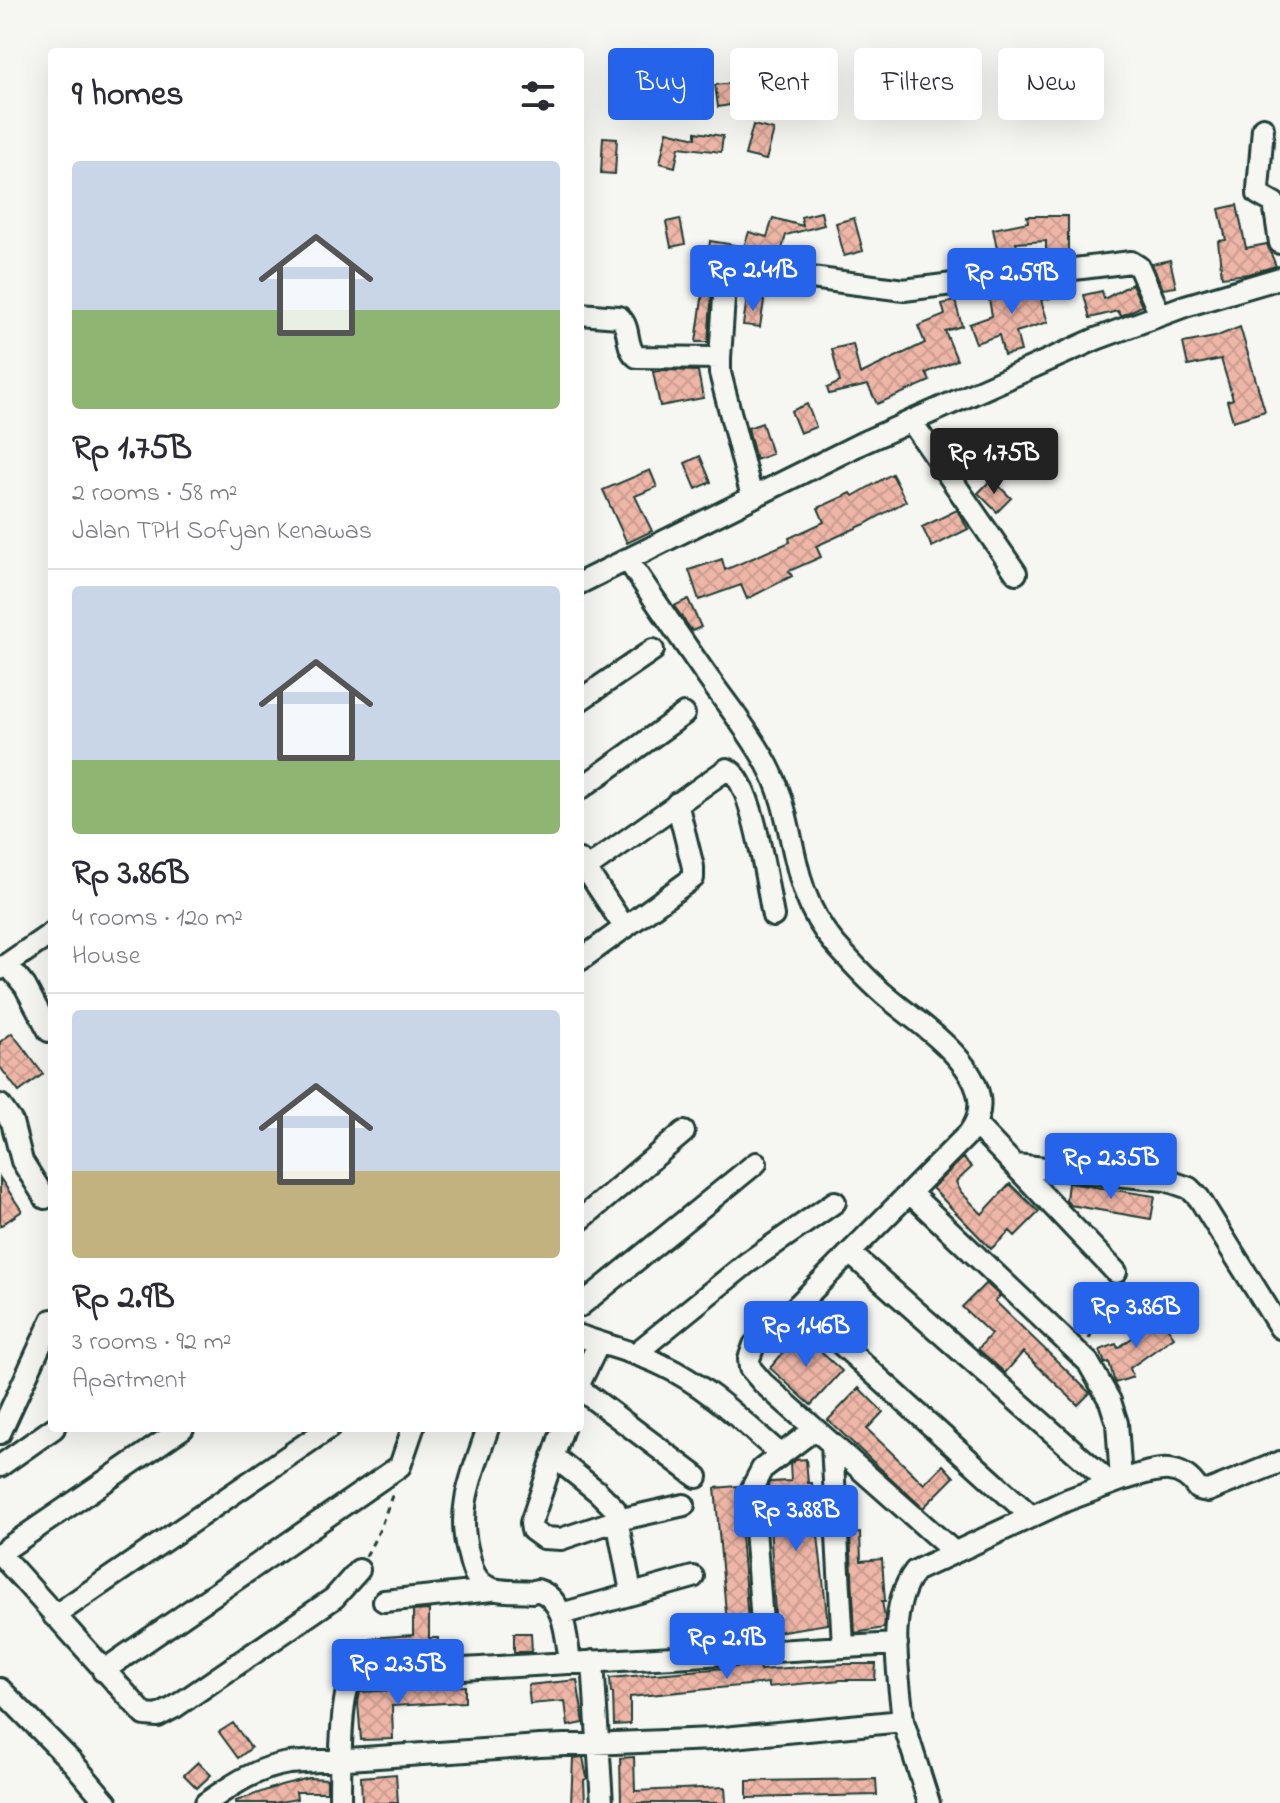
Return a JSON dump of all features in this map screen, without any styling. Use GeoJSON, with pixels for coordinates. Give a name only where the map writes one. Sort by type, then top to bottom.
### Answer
{"type":"FeatureCollection","features":[{"type":"Feature","properties":{"kind":"street"},"geometry":{"type":"LineString","coordinates":[[1263,128],[1258,194],[1274,203],[1280,243]]}},
{"type":"Feature","properties":{"kind":"street"},"geometry":{"type":"LineString","coordinates":[[752,497],[720,373],[726,268],[732,263],[788,275],[904,290],[1131,262],[1139,267],[1160,315]]}},
{"type":"Feature","properties":{"kind":"street"},"geometry":{"type":"LineString","coordinates":[[584,581],[911,421],[1096,339],[1160,315],[1280,278]]}},
{"type":"Feature","properties":{"kind":"street"},"geometry":{"type":"LineString","coordinates":[[584,314],[619,317],[627,326],[630,351],[637,357],[720,358]]}},
{"type":"Feature","properties":{"kind":"street"},"geometry":{"type":"LineString","coordinates":[[911,421],[1016,573]]}},
{"type":"Feature","properties":{"kind":"street"},"geometry":{"type":"LineString","coordinates":[[627,559],[767,763],[783,806],[799,881],[820,925],[867,979],[964,1065],[974,1079],[979,1094],[981,1106],[976,1125],[911,1194],[754,1345],[749,1359],[750,1368],[763,1383],[954,1552]]}},
{"type":"Feature","properties":{"kind":"street"},"geometry":{"type":"LineString","coordinates":[[584,697],[653,650]]}},
{"type":"Feature","properties":{"kind":"street"},"geometry":{"type":"LineString","coordinates":[[584,786],[684,714]]}},
{"type":"Feature","properties":{"kind":"street"},"geometry":{"type":"LineString","coordinates":[[584,867],[727,769],[735,773],[750,805],[773,916]]}},
{"type":"Feature","properties":{"kind":"street"},"geometry":{"type":"LineString","coordinates":[[584,957],[693,878],[677,803]]}},
{"type":"Feature","properties":{"kind":"street"},"geometry":{"type":"LineString","coordinates":[[584,871],[625,928]]}},
{"type":"Feature","properties":{"kind":"street"},"geometry":{"type":"LineString","coordinates":[[48,937],[4,966],[25,986],[48,1029]]}},
{"type":"Feature","properties":{"kind":"street"},"geometry":{"type":"LineString","coordinates":[[0,1105],[17,1133],[22,1161],[45,1198]]}},
{"type":"Feature","properties":{"kind":"street"},"geometry":{"type":"LineString","coordinates":[[976,1125],[1116,1272]]}},
{"type":"Feature","properties":{"kind":"street"},"geometry":{"type":"LineString","coordinates":[[584,1217],[684,1132]]}},
{"type":"Feature","properties":{"kind":"street"},"geometry":{"type":"LineString","coordinates":[[584,1303],[756,1163]]}},
{"type":"Feature","properties":{"kind":"street"},"geometry":{"type":"LineString","coordinates":[[1015,1165],[1166,1180],[1189,1188],[1199,1198],[1280,1328]]}},
{"type":"Feature","properties":{"kind":"street"},"geometry":{"type":"LineString","coordinates":[[911,1194],[1088,1362],[1110,1401],[1117,1423],[1115,1481]]}},
{"type":"Feature","properties":{"kind":"street"},"geometry":{"type":"LineString","coordinates":[[635,1354],[747,1263],[835,1202]]}},
{"type":"Feature","properties":{"kind":"street"},"geometry":{"type":"LineString","coordinates":[[850,1253],[1115,1481]]}},
{"type":"Feature","properties":{"kind":"street"},"geometry":{"type":"LineString","coordinates":[[798,1305],[1031,1516]]}},
{"type":"Feature","properties":{"kind":"street"},"geometry":{"type":"LineString","coordinates":[[584,1365],[590,1340],[635,1354],[680,1374],[712,1396],[780,1454]]}},
{"type":"Feature","properties":{"kind":"street"},"geometry":{"type":"LineString","coordinates":[[0,1433],[45,1348]]}},
{"type":"Feature","properties":{"kind":"street"},"geometry":{"type":"LineString","coordinates":[[584,1392],[697,1477]]}},
{"type":"Feature","properties":{"kind":"street"},"geometry":{"type":"LineString","coordinates":[[764,1650],[752,1488],[758,1475],[780,1454],[815,1429]]}},
{"type":"Feature","properties":{"kind":"street"},"geometry":{"type":"LineString","coordinates":[[0,1466],[48,1432]]}},
{"type":"Feature","properties":{"kind":"street"},"geometry":{"type":"LineString","coordinates":[[177,1432],[0,1554],[145,1715],[158,1716],[175,1707],[334,1598],[359,1570]]}},
{"type":"Feature","properties":{"kind":"street"},"geometry":{"type":"LineString","coordinates":[[54,1616],[323,1432]]}},
{"type":"Feature","properties":{"kind":"street"},"geometry":{"type":"LineString","coordinates":[[103,1671],[400,1466],[412,1432]]}},
{"type":"Feature","properties":{"kind":"street"},"geometry":{"type":"LineString","coordinates":[[487,1432],[465,1496],[462,1536],[473,1571],[492,1590]]}},
{"type":"Feature","properties":{"kind":"street"},"geometry":{"type":"LineString","coordinates":[[562,1432],[531,1523],[532,1530],[543,1538],[561,1539],[618,1520],[684,1505]]}},
{"type":"Feature","properties":{"kind":"street"},"geometry":{"type":"LineString","coordinates":[[832,1444],[843,1646]]}},
{"type":"Feature","properties":{"kind":"street"},"geometry":{"type":"LineString","coordinates":[[553,1456],[615,1509],[631,1592]]}},
{"type":"Feature","properties":{"kind":"street"},"geometry":{"type":"LineString","coordinates":[[929,1803],[903,1721],[897,1644],[902,1595],[907,1582],[925,1565],[1115,1481],[1173,1470],[1192,1479],[1198,1489],[1208,1491],[1280,1462]]}},
{"type":"Feature","properties":{"kind":"street"},"geometry":{"type":"LineString","coordinates":[[561,1614],[693,1577]]}},
{"type":"Feature","properties":{"kind":"street"},"geometry":{"type":"LineString","coordinates":[[384,1601],[492,1590],[544,1592],[561,1614],[570,1662]]}},
{"type":"Feature","properties":{"kind":"street"},"geometry":{"type":"LineString","coordinates":[[340,1803],[340,1760],[347,1690],[353,1679],[360,1675],[897,1644]]}},
{"type":"Feature","properties":{"kind":"street"},"geometry":{"type":"LineString","coordinates":[[593,1661],[602,1803]]}},
{"type":"Feature","properties":{"kind":"street"},"geometry":{"type":"LineString","coordinates":[[0,1689],[73,1763],[107,1803]]}},
{"type":"Feature","properties":{"kind":"street"},"geometry":{"type":"LineString","coordinates":[[206,1803],[233,1795],[272,1766],[598,1743],[713,1739],[903,1721]]}},
{"type":"Feature","properties":{"kind":"path"},"geometry":{"type":"LineString","coordinates":[[1088,1362],[1087,1345],[1116,1272]]}},
{"type":"Feature","properties":{"kind":"path"},"geometry":{"type":"LineString","coordinates":[[359,1570],[391,1501],[400,1466]]}},
{"type":"Feature","properties":{"kind":"building"},"geometry":{"type":"Polygon","coordinates":[[[730,83],[730,105],[718,107],[715,85],[730,83]]]}},
{"type":"Feature","properties":{"kind":"building"},"geometry":{"type":"Polygon","coordinates":[[[753,125],[774,130],[766,160],[745,155],[753,125]]]}},
{"type":"Feature","properties":{"kind":"building"},"geometry":{"type":"Polygon","coordinates":[[[667,131],[696,138],[696,132],[723,136],[721,152],[679,147],[675,167],[660,163],[667,131]]]}},
{"type":"Feature","properties":{"kind":"building"},"geometry":{"type":"Polygon","coordinates":[[[603,137],[617,138],[615,174],[601,173],[603,137]]]}},
{"type":"Feature","properties":{"kind":"building"},"geometry":{"type":"Polygon","coordinates":[[[1237,205],[1246,248],[1267,244],[1276,266],[1222,277],[1218,241],[1226,240],[1219,209],[1237,205]]]}},
{"type":"Feature","properties":{"kind":"building"},"geometry":{"type":"Polygon","coordinates":[[[821,212],[824,225],[786,235],[780,256],[757,250],[756,255],[742,252],[749,232],[767,237],[773,218],[803,226],[801,217],[821,212]]]}},
{"type":"Feature","properties":{"kind":"building"},"geometry":{"type":"Polygon","coordinates":[[[1027,216],[1068,216],[1068,257],[1046,257],[1046,241],[1016,243],[1018,250],[998,254],[993,229],[1028,222],[1027,216]]]}},
{"type":"Feature","properties":{"kind":"building"},"geometry":{"type":"Polygon","coordinates":[[[854,218],[863,251],[844,256],[836,223],[854,218]]]}},
{"type":"Feature","properties":{"kind":"building"},"geometry":{"type":"Polygon","coordinates":[[[680,219],[685,244],[671,247],[666,222],[680,219]]]}},
{"type":"Feature","properties":{"kind":"building"},"geometry":{"type":"Polygon","coordinates":[[[710,241],[735,245],[734,250],[724,253],[714,263],[708,342],[696,342],[710,241]]]}},
{"type":"Feature","properties":{"kind":"building"},"geometry":{"type":"Polygon","coordinates":[[[1170,260],[1176,287],[1163,289],[1152,264],[1170,260]]]}},
{"type":"Feature","properties":{"kind":"building"},"geometry":{"type":"Polygon","coordinates":[[[1132,284],[1142,306],[1121,316],[1118,311],[1090,318],[1084,295],[1102,291],[1104,299],[1132,284]]]}},
{"type":"Feature","properties":{"kind":"building"},"geometry":{"type":"Polygon","coordinates":[[[1048,285],[1051,298],[1041,300],[1048,322],[1016,332],[1021,351],[1004,355],[999,335],[976,343],[969,324],[992,316],[988,293],[1048,285]]]}},
{"type":"Feature","properties":{"kind":"building"},"geometry":{"type":"Polygon","coordinates":[[[747,298],[764,301],[760,327],[743,325],[747,298]]]}},
{"type":"Feature","properties":{"kind":"building"},"geometry":{"type":"Polygon","coordinates":[[[955,301],[962,326],[945,331],[957,360],[926,373],[930,381],[877,404],[868,385],[829,394],[827,388],[840,382],[832,349],[853,344],[860,374],[925,343],[918,326],[945,315],[942,304],[955,301]]]}},
{"type":"Feature","properties":{"kind":"building"},"geometry":{"type":"Polygon","coordinates":[[[1240,327],[1265,411],[1233,421],[1227,401],[1233,399],[1221,359],[1188,366],[1183,343],[1215,337],[1240,327]]]}},
{"type":"Feature","properties":{"kind":"building"},"geometry":{"type":"Polygon","coordinates":[[[698,371],[703,398],[660,406],[653,372],[698,371]]]}},
{"type":"Feature","properties":{"kind":"building"},"geometry":{"type":"Polygon","coordinates":[[[807,404],[816,427],[800,433],[791,411],[807,404]]]}},
{"type":"Feature","properties":{"kind":"building"},"geometry":{"type":"Polygon","coordinates":[[[762,423],[772,454],[756,460],[748,428],[762,423]]]}},
{"type":"Feature","properties":{"kind":"building"},"geometry":{"type":"Polygon","coordinates":[[[700,456],[711,482],[696,489],[685,463],[700,456]]]}},
{"type":"Feature","properties":{"kind":"building"},"geometry":{"type":"Polygon","coordinates":[[[650,470],[657,487],[635,496],[652,531],[627,543],[603,490],[650,470]]]}},
{"type":"Feature","properties":{"kind":"building"},"geometry":{"type":"Polygon","coordinates":[[[892,474],[906,501],[816,546],[821,557],[789,571],[792,576],[747,599],[741,585],[699,600],[689,570],[722,559],[725,570],[790,542],[789,538],[824,522],[818,508],[851,493],[853,496],[892,474]]]}},
{"type":"Feature","properties":{"kind":"building"},"geometry":{"type":"Polygon","coordinates":[[[992,479],[1011,498],[997,512],[978,493],[992,479]]]}},
{"type":"Feature","properties":{"kind":"building"},"geometry":{"type":"Polygon","coordinates":[[[957,510],[968,529],[932,547],[922,527],[957,510]]]}},
{"type":"Feature","properties":{"kind":"building"},"geometry":{"type":"Polygon","coordinates":[[[688,599],[701,627],[692,631],[674,606],[688,599]]]}},
{"type":"Feature","properties":{"kind":"building"},"geometry":{"type":"Polygon","coordinates":[[[12,1033],[43,1074],[19,1092],[0,1067],[0,1042],[12,1033]]]}},
{"type":"Feature","properties":{"kind":"building"},"geometry":{"type":"Polygon","coordinates":[[[963,1158],[972,1167],[956,1182],[961,1192],[982,1214],[1010,1184],[1039,1212],[1015,1236],[1010,1231],[991,1249],[932,1188],[963,1158]]]}},
{"type":"Feature","properties":{"kind":"building"},"geometry":{"type":"Polygon","coordinates":[[[0,1178],[22,1211],[0,1226],[0,1178]]]}},
{"type":"Feature","properties":{"kind":"building"},"geometry":{"type":"Polygon","coordinates":[[[1068,1183],[1155,1196],[1151,1219],[1070,1205],[1066,1200],[1068,1183]]]}},
{"type":"Feature","properties":{"kind":"building"},"geometry":{"type":"Polygon","coordinates":[[[986,1283],[1000,1296],[995,1301],[1090,1393],[1078,1405],[1023,1352],[1005,1373],[978,1349],[991,1334],[962,1307],[986,1283]]]}},
{"type":"Feature","properties":{"kind":"building"},"geometry":{"type":"Polygon","coordinates":[[[1160,1318],[1174,1337],[1130,1368],[1133,1377],[1115,1383],[1109,1362],[1105,1364],[1100,1350],[1116,1344],[1118,1348],[1160,1318]]]}},
{"type":"Feature","properties":{"kind":"building"},"geometry":{"type":"Polygon","coordinates":[[[800,1333],[842,1371],[811,1405],[770,1368],[800,1333]]]}},
{"type":"Feature","properties":{"kind":"building"},"geometry":{"type":"Polygon","coordinates":[[[859,1388],[883,1412],[867,1429],[924,1484],[943,1465],[954,1477],[923,1508],[828,1420],[859,1388]]]}},
{"type":"Feature","properties":{"kind":"building"},"geometry":{"type":"Polygon","coordinates":[[[806,1459],[808,1483],[812,1483],[828,1624],[776,1632],[768,1485],[770,1482],[791,1481],[790,1464],[806,1459]]]}},
{"type":"Feature","properties":{"kind":"building"},"geometry":{"type":"Polygon","coordinates":[[[737,1486],[749,1633],[728,1635],[715,1488],[737,1486]]]}},
{"type":"Feature","properties":{"kind":"building"},"geometry":{"type":"Polygon","coordinates":[[[860,1533],[861,1561],[882,1559],[885,1618],[884,1628],[855,1633],[850,1534],[860,1533]]]}},
{"type":"Feature","properties":{"kind":"building"},"geometry":{"type":"Polygon","coordinates":[[[429,1610],[429,1638],[438,1638],[437,1656],[372,1661],[370,1638],[413,1635],[413,1611],[429,1610]]]}},
{"type":"Feature","properties":{"kind":"building"},"geometry":{"type":"Polygon","coordinates":[[[514,1633],[531,1633],[532,1652],[514,1652],[514,1633]]]}},
{"type":"Feature","properties":{"kind":"building"},"geometry":{"type":"Polygon","coordinates":[[[876,1664],[875,1680],[768,1687],[768,1683],[630,1697],[630,1724],[614,1725],[610,1678],[759,1665],[760,1670],[876,1664]]]}},
{"type":"Feature","properties":{"kind":"building"},"geometry":{"type":"Polygon","coordinates":[[[577,1680],[584,1723],[568,1726],[565,1701],[530,1704],[528,1685],[577,1680]]]}},
{"type":"Feature","properties":{"kind":"building"},"geometry":{"type":"Polygon","coordinates":[[[465,1686],[465,1702],[392,1706],[393,1739],[361,1740],[360,1692],[465,1686]]]}},
{"type":"Feature","properties":{"kind":"building"},"geometry":{"type":"Polygon","coordinates":[[[233,1723],[251,1748],[238,1758],[219,1732],[233,1723]]]}},
{"type":"Feature","properties":{"kind":"building"},"geometry":{"type":"Polygon","coordinates":[[[583,1757],[587,1778],[584,1780],[585,1803],[571,1803],[573,1758],[583,1757]]]}},
{"type":"Feature","properties":{"kind":"building"},"geometry":{"type":"Polygon","coordinates":[[[634,1757],[635,1791],[725,1787],[726,1803],[621,1803],[620,1758],[634,1757]]]}},
{"type":"Feature","properties":{"kind":"building"},"geometry":{"type":"Polygon","coordinates":[[[198,1762],[211,1775],[197,1788],[184,1775],[198,1762]]]}},
{"type":"Feature","properties":{"kind":"building"},"geometry":{"type":"Polygon","coordinates":[[[396,1774],[398,1803],[362,1803],[361,1777],[396,1774]]]}},
{"type":"Feature","properties":{"kind":"building"},"geometry":{"type":"Polygon","coordinates":[[[309,1778],[327,1779],[327,1792],[296,1792],[297,1799],[274,1803],[236,1803],[281,1785],[309,1778]]]}},
{"type":"Feature","properties":{"kind":"building"},"geometry":{"type":"Polygon","coordinates":[[[876,1779],[877,1795],[747,1798],[747,1781],[876,1779]]]}}]}
